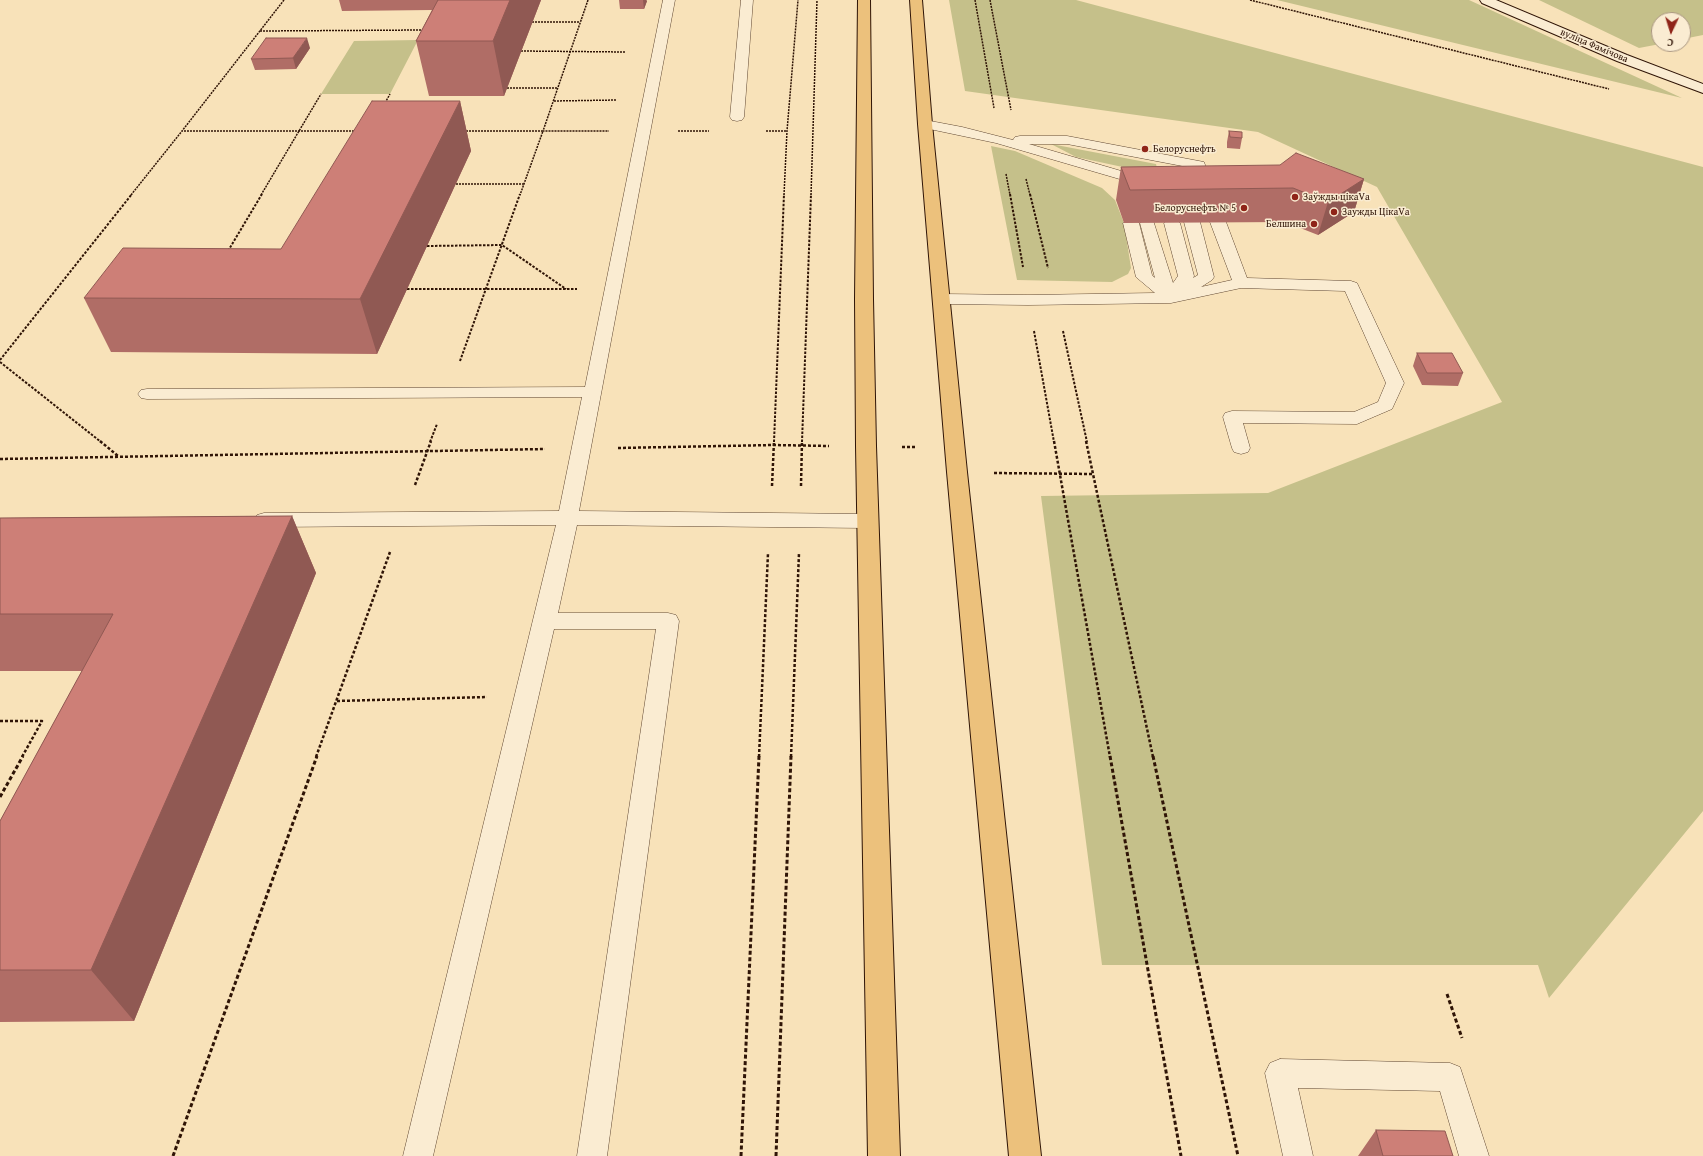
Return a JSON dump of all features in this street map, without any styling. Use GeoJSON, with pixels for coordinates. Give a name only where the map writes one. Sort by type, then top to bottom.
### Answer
{"type":"FeatureCollection","features":[{"type":"Feature","properties":{"kind":"highway"},"geometry":{"type":"LineString","coordinates":[[864,0],[864,299],[884,1156]]}},
{"type":"Feature","properties":{"kind":"highway"},"geometry":{"type":"LineString","coordinates":[[916,0],[925,124],[957,472],[1025,1156]]}},
{"type":"Feature","properties":{"kind":"main road","name":"вуліца Фамічова"},"geometry":{"type":"LineString","coordinates":[[1486,0],[1622,58],[1703,89]]}},
{"type":"Feature","properties":{"kind":"lane"},"geometry":{"type":"LineString","coordinates":[[418,1156],[568,518],[648,100],[669,0]]}},
{"type":"Feature","properties":{"kind":"lane"},"geometry":{"type":"LineString","coordinates":[[737,116],[747,0]]}},
{"type":"Feature","properties":{"kind":"lane"},"geometry":{"type":"LineString","coordinates":[[925,124],[1018,143],[1114,180],[1136,186],[1159,188]]}},
{"type":"Feature","properties":{"kind":"lane"},"geometry":{"type":"LineString","coordinates":[[1018,143],[1068,140],[1199,165],[1205,195]]}},
{"type":"Feature","properties":{"kind":"lane"},"geometry":{"type":"LineString","coordinates":[[1171,298],[1206,277],[1192,222]]}},
{"type":"Feature","properties":{"kind":"lane"},"geometry":{"type":"LineString","coordinates":[[1218,222],[1241,283]]}},
{"type":"Feature","properties":{"kind":"lane"},"geometry":{"type":"LineString","coordinates":[[1131,223],[1144,277],[1171,298]]}},
{"type":"Feature","properties":{"kind":"lane"},"geometry":{"type":"LineString","coordinates":[[1148,223],[1162,275],[1171,298]]}},
{"type":"Feature","properties":{"kind":"lane"},"geometry":{"type":"LineString","coordinates":[[1171,298],[1186,276],[1172,223]]}},
{"type":"Feature","properties":{"kind":"lane"},"geometry":{"type":"LineString","coordinates":[[942,299],[1056,300],[1171,298],[1241,283],[1351,286],[1395,383],[1386,405],[1357,418],[1232,417],[1241,448]]}},
{"type":"Feature","properties":{"kind":"lane"},"geometry":{"type":"LineString","coordinates":[[147,394],[592,392]]}},
{"type":"Feature","properties":{"kind":"lane"},"geometry":{"type":"LineString","coordinates":[[244,520],[568,518],[868,521]]}},
{"type":"Feature","properties":{"kind":"lane"},"geometry":{"type":"LineString","coordinates":[[545,621],[668,621],[592,1156]]}},
{"type":"Feature","properties":{"kind":"lane"},"geometry":{"type":"LineString","coordinates":[[1298,1156],[1280,1073],[1450,1077],[1474,1156]]}},
{"type":"Feature","properties":{"kind":"path"},"geometry":{"type":"LineString","coordinates":[[118,457],[0,361],[284,0]]}},
{"type":"Feature","properties":{"kind":"path"},"geometry":{"type":"LineString","coordinates":[[741,1156],[787,131],[798,0]]}},
{"type":"Feature","properties":{"kind":"path"},"geometry":{"type":"LineString","coordinates":[[776,1156],[800,521],[817,0]]}},
{"type":"Feature","properties":{"kind":"path"},"geometry":{"type":"LineString","coordinates":[[975,0],[1181,1156]]}},
{"type":"Feature","properties":{"kind":"path"},"geometry":{"type":"LineString","coordinates":[[990,0],[1018,143],[1056,300],[1238,1156]]}},
{"type":"Feature","properties":{"kind":"path"},"geometry":{"type":"LineString","coordinates":[[1250,0],[1611,89]]}},
{"type":"Feature","properties":{"kind":"path"},"geometry":{"type":"LineString","coordinates":[[532,22],[580,22]]}},
{"type":"Feature","properties":{"kind":"path"},"geometry":{"type":"LineString","coordinates":[[260,31],[425,30]]}},
{"type":"Feature","properties":{"kind":"path"},"geometry":{"type":"LineString","coordinates":[[521,52],[658,53]]}},
{"type":"Feature","properties":{"kind":"path"},"geometry":{"type":"LineString","coordinates":[[507,88],[558,88]]}},
{"type":"Feature","properties":{"kind":"path"},"geometry":{"type":"LineString","coordinates":[[228,252],[301,131],[321,94]]}},
{"type":"Feature","properties":{"kind":"path"},"geometry":{"type":"LineString","coordinates":[[383,106],[390,94]]}},
{"type":"Feature","properties":{"kind":"path"},"geometry":{"type":"LineString","coordinates":[[554,101],[648,100]]}},
{"type":"Feature","properties":{"kind":"path"},"geometry":{"type":"LineString","coordinates":[[182,131],[361,131]]}},
{"type":"Feature","properties":{"kind":"path"},"geometry":{"type":"LineString","coordinates":[[173,1156],[543,131],[456,131]]}},
{"type":"Feature","properties":{"kind":"path"},"geometry":{"type":"LineString","coordinates":[[456,184],[524,184]]}},
{"type":"Feature","properties":{"kind":"path"},"geometry":{"type":"LineString","coordinates":[[427,246],[502,245],[566,289]]}},
{"type":"Feature","properties":{"kind":"path"},"geometry":{"type":"LineString","coordinates":[[407,289],[612,289]]}},
{"type":"Feature","properties":{"kind":"path"},"geometry":{"type":"LineString","coordinates":[[337,701],[527,697]]}},
{"type":"Feature","properties":{"kind":"path"},"geometry":{"type":"LineString","coordinates":[[0,721],[42,721],[0,797]]}},
{"type":"Feature","properties":{"kind":"shaded area"},"geometry":{"type":"Polygon","coordinates":[[[949,0],[1076,0],[1703,167],[1703,811],[1549,998],[1538,965],[1102,965],[1041,496],[1268,493],[1502,402],[1377,187],[1258,132],[965,91],[949,0]]]}},
{"type":"Feature","properties":{"kind":"shaded area"},"geometry":{"type":"Polygon","coordinates":[[[1277,0],[1469,0],[1682,98],[1277,0]]]}},
{"type":"Feature","properties":{"kind":"shaded area"},"geometry":{"type":"Polygon","coordinates":[[[1539,0],[1703,0],[1703,35],[1691,37],[1691,12],[1651,12],[1651,46],[1639,48],[1539,0]]]}},
{"type":"Feature","properties":{"kind":"shaded area"},"geometry":{"type":"Polygon","coordinates":[[[418,40],[390,94],[321,94],[354,41],[418,40]]]}},
{"type":"Feature","properties":{"kind":"shaded area"},"geometry":{"type":"Polygon","coordinates":[[[1051,144],[1156,164],[1157,168],[1146,172],[1076,157],[1051,144]]]}},
{"type":"Feature","properties":{"kind":"shaded area"},"geometry":{"type":"Polygon","coordinates":[[[991,146],[1015,151],[1102,188],[1115,200],[1124,223],[1131,268],[1128,274],[1112,282],[1017,280],[991,146]]]}},
{"type":"Feature","properties":{"kind":"building"},"geometry":{"type":"Polygon","coordinates":[[[438,0],[510,0],[493,41],[416,41],[438,0]]]}},
{"type":"Feature","properties":{"kind":"building"},"geometry":{"type":"Polygon","coordinates":[[[266,38],[307,38],[293,58],[251,59],[266,38]]]}},
{"type":"Feature","properties":{"kind":"building"},"geometry":{"type":"Polygon","coordinates":[[[372,101],[460,101],[360,299],[84,298],[123,248],[281,249],[372,101]]]}},
{"type":"Feature","properties":{"kind":"building"},"geometry":{"type":"Polygon","coordinates":[[[1229,131],[1242,132],[1242,138],[1230,137],[1229,131]]]}},
{"type":"Feature","properties":{"kind":"building"},"geometry":{"type":"Polygon","coordinates":[[[1296,153],[1364,179],[1328,202],[1293,188],[1130,190],[1121,167],[1280,165],[1296,153]]]}},
{"type":"Feature","properties":{"kind":"building"},"geometry":{"type":"Polygon","coordinates":[[[1417,353],[1452,353],[1463,373],[1427,373],[1417,353]]]}},
{"type":"Feature","properties":{"kind":"building"},"geometry":{"type":"Polygon","coordinates":[[[292,516],[91,970],[0,970],[0,821],[113,614],[0,614],[0,518],[292,516]]]}},
{"type":"Feature","properties":{"kind":"building"},"geometry":{"type":"Polygon","coordinates":[[[1376,1130],[1445,1131],[1453,1156],[1383,1156],[1376,1130]]]}},
{"type":"Feature","properties":{"kind":"place","name":"Белоруснефть"},"geometry":{"type":"Point","coordinates":[1145,149]}},
{"type":"Feature","properties":{"kind":"place","name":"Заўжды цікаVа"},"geometry":{"type":"Point","coordinates":[1295,197]}},
{"type":"Feature","properties":{"kind":"place","name":"Белоруснефть № 5"},"geometry":{"type":"Point","coordinates":[1244,208]}},
{"type":"Feature","properties":{"kind":"place","name":"Заужды ЦікаVа"},"geometry":{"type":"Point","coordinates":[1334,212]}},
{"type":"Feature","properties":{"kind":"place","name":"Белшина"},"geometry":{"type":"Point","coordinates":[1314,224]}}]}
